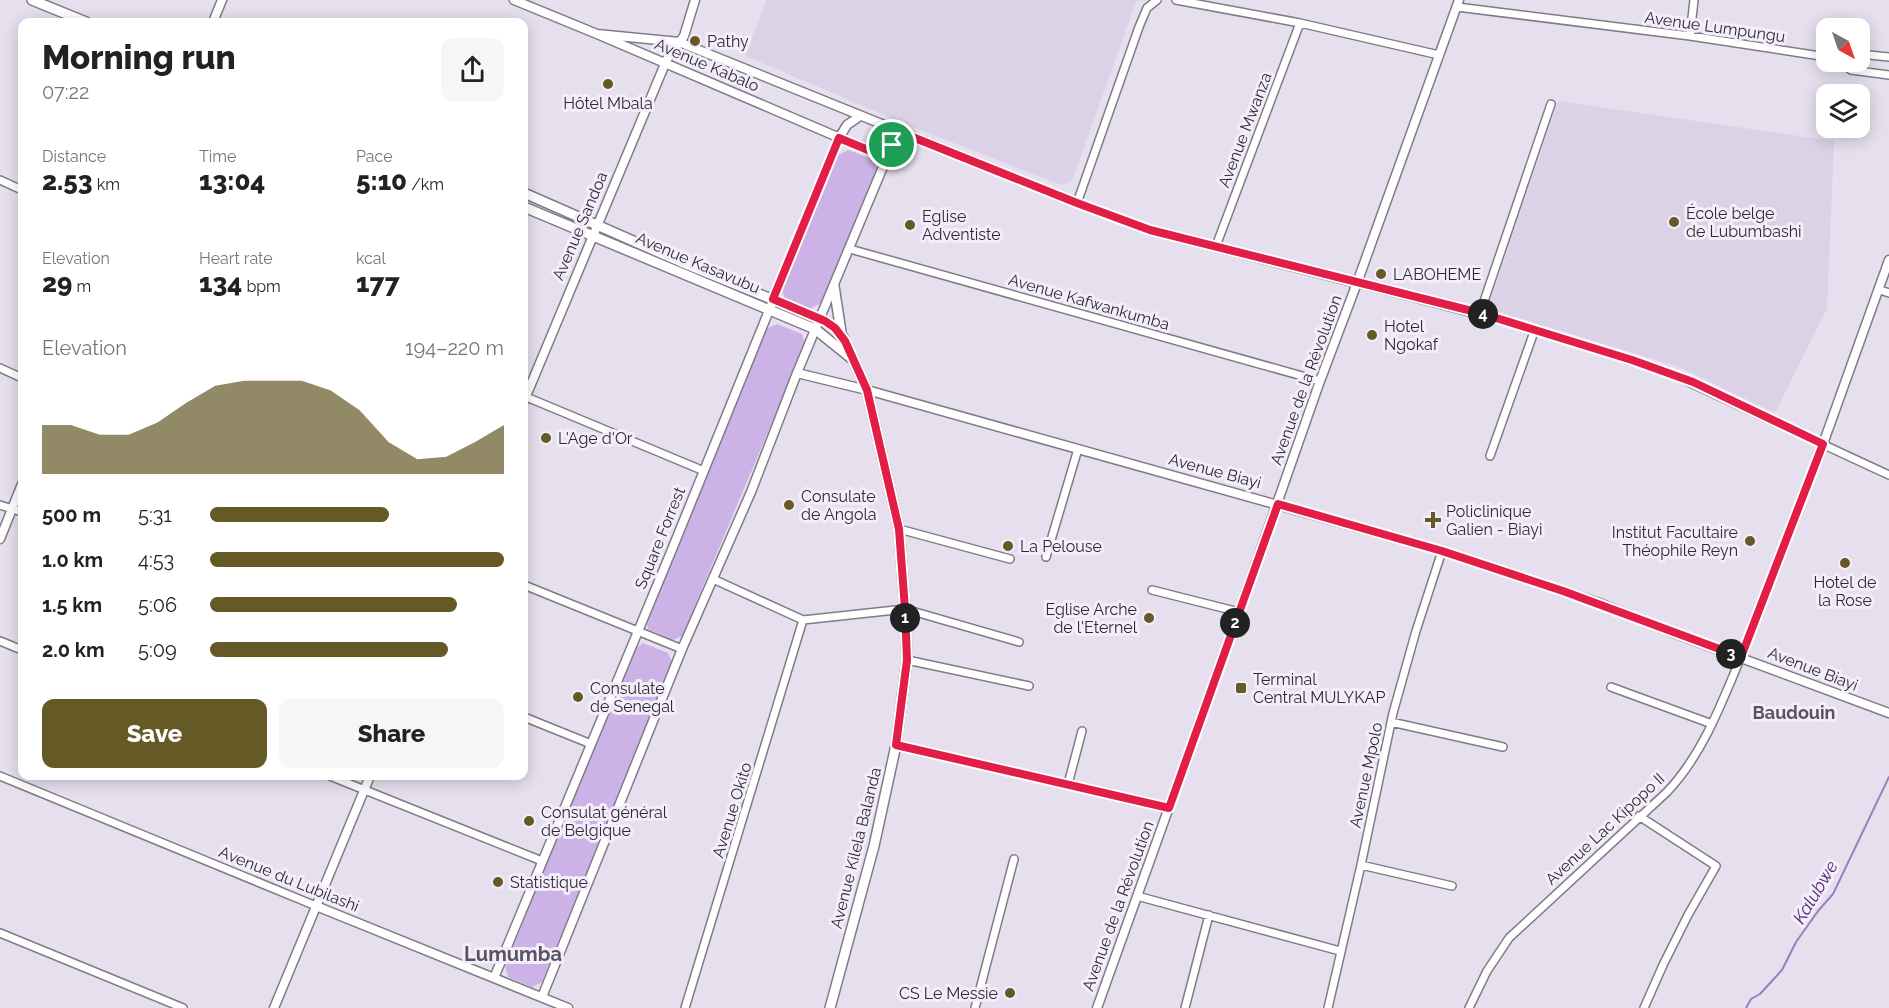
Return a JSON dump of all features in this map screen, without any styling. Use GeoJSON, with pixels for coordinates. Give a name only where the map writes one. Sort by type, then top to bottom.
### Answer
{"type":"FeatureCollection","features":[{"type":"Feature","properties":{"kind":"main road"},"geometry":{"type":"LineString","coordinates":[[32,0],[76,18]]}},
{"type":"Feature","properties":{"kind":"main road","name":"Avenue Kasavubu"},"geometry":{"type":"LineString","coordinates":[[528,195],[595,231],[815,329],[853,359]]}},
{"type":"Feature","properties":{"kind":"main road","name":"Avenue Kasavubu"},"geometry":{"type":"LineString","coordinates":[[528,208],[595,231],[820,318]]}},
{"type":"Feature","properties":{"kind":"main road"},"geometry":{"type":"LineString","coordinates":[[834,286],[841,334]]}},
{"type":"Feature","properties":{"kind":"main road","name":"Avenue Kilela Balanda"},"geometry":{"type":"LineString","coordinates":[[820,318],[841,334],[867,390],[899,529],[907,660],[896,745],[874,846],[830,1008]]}},
{"type":"Feature","properties":{"kind":"street"},"geometry":{"type":"LineString","coordinates":[[215,18],[222,0]]}},
{"type":"Feature","properties":{"kind":"street","name":"Avenue Kabalo"},"geometry":{"type":"LineString","coordinates":[[514,0],[868,150],[891,149]]}},
{"type":"Feature","properties":{"kind":"street","name":"Avenue Sandoa"},"geometry":{"type":"LineString","coordinates":[[528,389],[665,63],[688,27],[695,0]]}},
{"type":"Feature","properties":{"kind":"street"},"geometry":{"type":"LineString","coordinates":[[1077,203],[1139,27],[1147,8],[1157,0]]}},
{"type":"Feature","properties":{"kind":"street"},"geometry":{"type":"LineString","coordinates":[[1176,0],[1300,23],[1439,55]]}},
{"type":"Feature","properties":{"kind":"street"},"geometry":{"type":"LineString","coordinates":[[1690,36],[1694,0]]}},
{"type":"Feature","properties":{"kind":"street","name":"Avenue Lumpungu"},"geometry":{"type":"LineString","coordinates":[[1458,3],[1816,55]]}},
{"type":"Feature","properties":{"kind":"street","name":"Avenue de la Révolution"},"geometry":{"type":"LineString","coordinates":[[1097,1008],[1320,381],[1358,283],[1458,3]]}},
{"type":"Feature","properties":{"kind":"street","name":"Avenue Mwanza"},"geometry":{"type":"LineString","coordinates":[[1216,246],[1300,23]]}},
{"type":"Feature","properties":{"kind":"street","name":"Avenue Kabalo"},"geometry":{"type":"LineString","coordinates":[[597,34],[679,42],[1077,203],[1150,230],[1358,283]]}},
{"type":"Feature","properties":{"kind":"street"},"geometry":{"type":"LineString","coordinates":[[1870,55],[1889,57]]}},
{"type":"Feature","properties":{"kind":"street"},"geometry":{"type":"LineString","coordinates":[[1866,72],[1889,75]]}},
{"type":"Feature","properties":{"kind":"street"},"geometry":{"type":"LineString","coordinates":[[1480,313],[1551,104]]}},
{"type":"Feature","properties":{"kind":"street","name":"Square Forrest"},"geometry":{"type":"LineString","coordinates":[[494,978],[839,138],[847,125],[860,116]]}},
{"type":"Feature","properties":{"kind":"street"},"geometry":{"type":"LineString","coordinates":[[542,997],[682,649],[751,492],[797,373],[891,149],[890,128]]}},
{"type":"Feature","properties":{"kind":"street"},"geometry":{"type":"LineString","coordinates":[[891,149],[905,141],[918,139]]}},
{"type":"Feature","properties":{"kind":"street"},"geometry":{"type":"LineString","coordinates":[[0,180],[18,188]]}},
{"type":"Feature","properties":{"kind":"street","name":"Avenue Kafwankumba"},"geometry":{"type":"LineString","coordinates":[[850,249],[1320,381]]}},
{"type":"Feature","properties":{"kind":"street"},"geometry":{"type":"LineString","coordinates":[[1741,657],[1823,444],[1889,260]]}},
{"type":"Feature","properties":{"kind":"street"},"geometry":{"type":"LineString","coordinates":[[1358,283],[1535,329],[1677,376],[1889,475]]}},
{"type":"Feature","properties":{"kind":"street"},"geometry":{"type":"LineString","coordinates":[[1880,290],[1889,293]]}},
{"type":"Feature","properties":{"kind":"street"},"geometry":{"type":"LineString","coordinates":[[1490,456],[1535,329]]}},
{"type":"Feature","properties":{"kind":"street"},"geometry":{"type":"LineString","coordinates":[[0,368],[18,376]]}},
{"type":"Feature","properties":{"kind":"street","name":"Avenue Biayi"},"geometry":{"type":"LineString","coordinates":[[797,373],[867,390],[1442,551],[1593,601],[1889,713]]}},
{"type":"Feature","properties":{"kind":"street"},"geometry":{"type":"LineString","coordinates":[[528,400],[704,471]]}},
{"type":"Feature","properties":{"kind":"street"},"geometry":{"type":"LineString","coordinates":[[1046,557],[1078,449]]}},
{"type":"Feature","properties":{"kind":"street"},"geometry":{"type":"LineString","coordinates":[[0,539],[18,495]]}},
{"type":"Feature","properties":{"kind":"street"},"geometry":{"type":"LineString","coordinates":[[0,505],[18,510]]}},
{"type":"Feature","properties":{"kind":"street"},"geometry":{"type":"LineString","coordinates":[[899,529],[1010,559]]}},
{"type":"Feature","properties":{"kind":"street","name":"Avenue Mpolo"},"geometry":{"type":"LineString","coordinates":[[1328,1008],[1392,722],[1416,631],[1442,551]]}},
{"type":"Feature","properties":{"kind":"street"},"geometry":{"type":"LineString","coordinates":[[712,579],[803,620],[905,609],[1019,642]]}},
{"type":"Feature","properties":{"kind":"street"},"geometry":{"type":"LineString","coordinates":[[528,587],[682,649]]}},
{"type":"Feature","properties":{"kind":"street"},"geometry":{"type":"LineString","coordinates":[[1152,590],[1239,612]]}},
{"type":"Feature","properties":{"kind":"street","name":"Avenue Okito"},"geometry":{"type":"LineString","coordinates":[[685,1008],[803,620]]}},
{"type":"Feature","properties":{"kind":"street"},"geometry":{"type":"LineString","coordinates":[[0,641],[18,648]]}},
{"type":"Feature","properties":{"kind":"street","name":"Avenue Lac Kipopo II"},"geometry":{"type":"LineString","coordinates":[[1468,1008],[1486,970],[1509,938],[1667,792],[1683,774],[1712,724],[1741,657]]}},
{"type":"Feature","properties":{"kind":"street"},"geometry":{"type":"LineString","coordinates":[[907,660],[1029,686]]}},
{"type":"Feature","properties":{"kind":"street"},"geometry":{"type":"LineString","coordinates":[[1611,687],[1712,724]]}},
{"type":"Feature","properties":{"kind":"street"},"geometry":{"type":"LineString","coordinates":[[528,719],[591,744]]}},
{"type":"Feature","properties":{"kind":"street"},"geometry":{"type":"LineString","coordinates":[[1392,722],[1503,747]]}},
{"type":"Feature","properties":{"kind":"street"},"geometry":{"type":"LineString","coordinates":[[1068,784],[1082,731]]}},
{"type":"Feature","properties":{"kind":"street"},"geometry":{"type":"LineString","coordinates":[[896,745],[1169,808]]}},
{"type":"Feature","properties":{"kind":"street","name":"Avenue du Lubilashi"},"geometry":{"type":"LineString","coordinates":[[0,776],[568,1008]]}},
{"type":"Feature","properties":{"kind":"street"},"geometry":{"type":"LineString","coordinates":[[340,780],[542,861]]}},
{"type":"Feature","properties":{"kind":"street"},"geometry":{"type":"LineString","coordinates":[[274,1008],[368,780]]}},
{"type":"Feature","properties":{"kind":"street"},"geometry":{"type":"LineString","coordinates":[[1640,816],[1716,866],[1688,915],[1644,1008]]}},
{"type":"Feature","properties":{"kind":"street"},"geometry":{"type":"LineString","coordinates":[[975,1008],[1014,859]]}},
{"type":"Feature","properties":{"kind":"street"},"geometry":{"type":"LineString","coordinates":[[1361,865],[1452,886]]}},
{"type":"Feature","properties":{"kind":"street"},"geometry":{"type":"LineString","coordinates":[[1137,896],[1340,951]]}},
{"type":"Feature","properties":{"kind":"street"},"geometry":{"type":"LineString","coordinates":[[1185,1008],[1209,915]]}},
{"type":"Feature","properties":{"kind":"street"},"geometry":{"type":"LineString","coordinates":[[0,933],[183,1008]]}},
{"type":"Feature","properties":{"kind":"shaded area"},"geometry":{"type":"Polygon","coordinates":[[[766,0],[1141,0],[1136,2],[1072,181],[1062,185],[905,124],[746,56],[766,0]]]}},
{"type":"Feature","properties":{"kind":"shaded area","name":"École belge de Lubumbashi"},"geometry":{"type":"Polygon","coordinates":[[[1558,101],[1834,141],[1827,308],[1775,413],[1679,367],[1493,310],[1489,304],[1558,101]]]}},
{"type":"Feature","properties":{"kind":"shaded area"},"geometry":{"type":"Polygon","coordinates":[[[849,150],[874,160],[877,169],[821,303],[810,309],[784,298],[783,289],[838,155],[849,150]]]}},
{"type":"Feature","properties":{"kind":"shaded area"},"geometry":{"type":"Polygon","coordinates":[[[777,324],[802,334],[805,344],[682,636],[673,640],[648,629],[646,621],[766,329],[777,324]]]}},
{"type":"Feature","properties":{"kind":"shaded area"},"geometry":{"type":"Polygon","coordinates":[[[643,643],[668,653],[672,662],[542,982],[532,987],[508,977],[505,967],[634,650],[643,643]]]}},
{"type":"Feature","properties":{"kind":"waterway","name":"Kalubwe"},"geometry":{"type":"LineString","coordinates":[[1746,1008],[1751,999],[1760,994],[1782,970],[1796,942],[1833,894],[1889,777]]}},
{"type":"Feature","properties":{"kind":"place","name":"Pathy"},"geometry":{"type":"Point","coordinates":[695,41]}},
{"type":"Feature","properties":{"kind":"place","name":"Hôtel Mbala"},"geometry":{"type":"Point","coordinates":[608,84]}},
{"type":"Feature","properties":{"kind":"place","name":"École belge de Lubumbashi"},"geometry":{"type":"Point","coordinates":[1674,222]}},
{"type":"Feature","properties":{"kind":"place","name":"Eglise Adventiste"},"geometry":{"type":"Point","coordinates":[910,225]}},
{"type":"Feature","properties":{"kind":"place","name":"LABOHEME"},"geometry":{"type":"Point","coordinates":[1381,274]}},
{"type":"Feature","properties":{"kind":"place","name":"Hotel Ngokaf"},"geometry":{"type":"Point","coordinates":[1372,335]}},
{"type":"Feature","properties":{"kind":"place","name":"L'Age d'Or"},"geometry":{"type":"Point","coordinates":[546,438]}},
{"type":"Feature","properties":{"kind":"place","name":"Consulate de Angola"},"geometry":{"type":"Point","coordinates":[789,505]}},
{"type":"Feature","properties":{"kind":"place","name":"Policlinique Galien - Biayi"},"geometry":{"type":"Point","coordinates":[1433,520]}},
{"type":"Feature","properties":{"kind":"place","name":"Institut Facultaire Théophile Reyn"},"geometry":{"type":"Point","coordinates":[1750,541]}},
{"type":"Feature","properties":{"kind":"place","name":"La Pelouse"},"geometry":{"type":"Point","coordinates":[1008,546]}},
{"type":"Feature","properties":{"kind":"place","name":"Hotel de la Rose"},"geometry":{"type":"Point","coordinates":[1845,563]}},
{"type":"Feature","properties":{"kind":"place","name":"Eglise Arche de l'Eternel"},"geometry":{"type":"Point","coordinates":[1149,618]}},
{"type":"Feature","properties":{"kind":"place","name":"Terminal Central MULYKAP"},"geometry":{"type":"Point","coordinates":[1241,688]}},
{"type":"Feature","properties":{"kind":"place","name":"Consulate de Senegal"},"geometry":{"type":"Point","coordinates":[578,697]}},
{"type":"Feature","properties":{"kind":"place","name":"Consulat général de Belgique"},"geometry":{"type":"Point","coordinates":[529,821]}},
{"type":"Feature","properties":{"kind":"place","name":"Statistique"},"geometry":{"type":"Point","coordinates":[498,882]}},
{"type":"Feature","properties":{"kind":"place","name":"CS Le Messie"},"geometry":{"type":"Point","coordinates":[1010,993]}},
{"type":"Feature","properties":{"kind":"district","name":"Baudouin"},"geometry":{"type":"Point","coordinates":[1794,712]}},
{"type":"Feature","properties":{"kind":"district","name":"Lumumba"},"geometry":{"type":"Point","coordinates":[513,954]}},
{"type":"Feature","properties":{"kind":"route"},"geometry":{"type":"LineString","coordinates":[[890,128],[1150,230],[1480,313],[1632,360],[1693,382],[1823,444],[1741,657],[1602,604],[1442,551],[1278,504],[1169,808],[896,745],[907,660],[899,529],[867,390],[845,341],[835,328],[825,321],[773,299],[839,138],[874,151],[890,150],[892,145],[890,128]]}}]}
